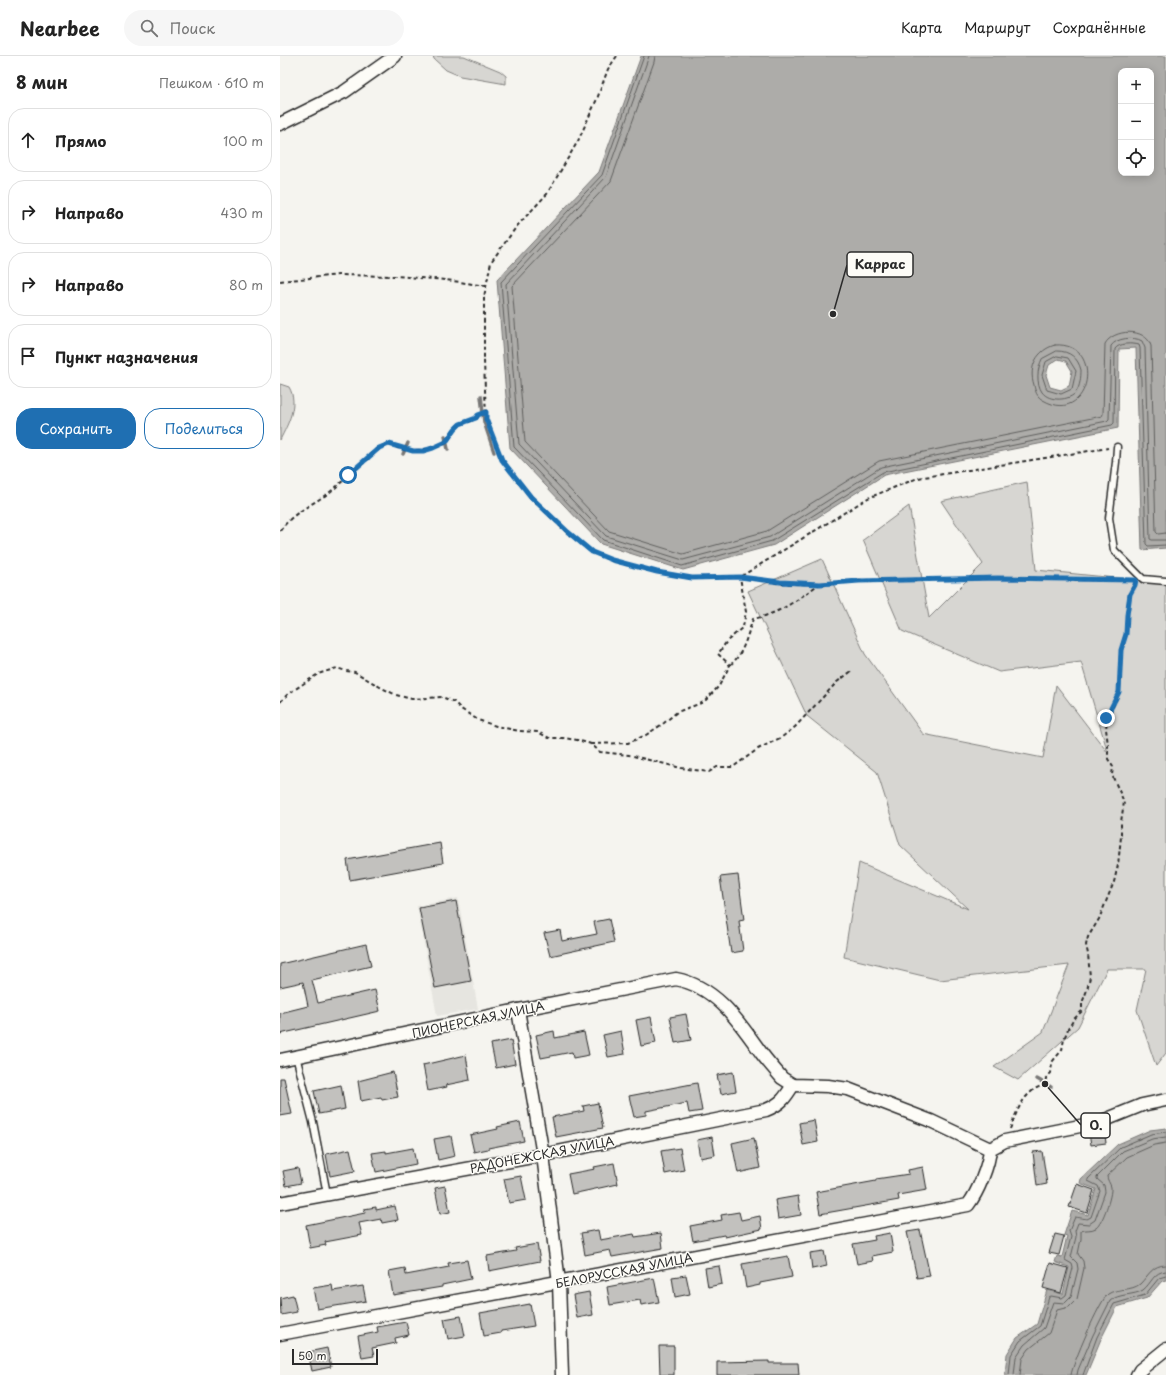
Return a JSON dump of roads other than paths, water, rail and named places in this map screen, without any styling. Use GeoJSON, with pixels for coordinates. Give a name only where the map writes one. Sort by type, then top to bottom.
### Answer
{"type":"FeatureCollection","features":[{"type":"Feature","properties":{"kind":"street"},"geometry":{"type":"LineString","coordinates":[[280,124],[344,92],[395,56]]}},
{"type":"Feature","properties":{"kind":"street","name":"ПИОНЕРСКАЯ УЛИЦА"},"geometry":{"type":"LineString","coordinates":[[280,1060],[518,1010],[676,979],[690,982],[706,990],[727,1008],[782,1078],[793,1085]]}},
{"type":"Feature","properties":{"kind":"street"},"geometry":{"type":"LineString","coordinates":[[518,1010],[543,1155],[559,1282],[562,1375]]}},
{"type":"Feature","properties":{"kind":"street"},"geometry":{"type":"LineString","coordinates":[[793,1085],[828,1086],[848,1089],[931,1121],[990,1149],[1005,1141],[1100,1122],[1142,1105],[1166,1100]]}},
{"type":"Feature","properties":{"kind":"street","name":"РАДОНЕЖСКАЯ УЛИЦА"},"geometry":{"type":"LineString","coordinates":[[280,1203],[543,1155],[766,1110],[778,1105],[785,1098],[793,1085]]}},
{"type":"Feature","properties":{"kind":"street","name":"БЕЛОРУССКАЯ УЛИЦА"},"geometry":{"type":"LineString","coordinates":[[280,1334],[968,1205],[973,1199],[984,1172],[990,1155],[990,1149]]}},
{"type":"Feature","properties":{"kind":"street"},"geometry":{"type":"LineString","coordinates":[[1137,1375],[1140,1370],[1166,1349]]}},
{"type":"Feature","properties":{"kind":"lane"},"geometry":{"type":"LineString","coordinates":[[1117,447],[1109,518],[1114,550],[1143,579],[1166,581]]}},
{"type":"Feature","properties":{"kind":"lane"},"geometry":{"type":"LineString","coordinates":[[296,1056],[313,1122],[328,1194]]}},
{"type":"Feature","properties":{"kind":"water"},"geometry":{"type":"Polygon","coordinates":[[[641,56],[1166,56],[1166,548],[1142,550],[1136,348],[1119,349],[1118,428],[884,475],[774,545],[683,570],[601,544],[510,448],[497,280],[599,172],[641,56]],[[1058,359],[1049,365],[1046,375],[1050,387],[1061,390],[1069,386],[1072,371],[1066,361],[1058,359]]]}},
{"type":"Feature","properties":{"kind":"water"},"geometry":{"type":"Polygon","coordinates":[[[1166,1128],[1166,1280],[1162,1281],[1147,1298],[1117,1307],[1101,1339],[1086,1375],[1005,1375],[1007,1354],[1017,1338],[1037,1324],[1047,1290],[1063,1294],[1069,1267],[1055,1262],[1057,1256],[1062,1257],[1067,1236],[1064,1235],[1072,1211],[1088,1215],[1096,1189],[1080,1183],[1081,1179],[1118,1144],[1150,1130],[1166,1128]]]}},
{"type":"Feature","properties":{"kind":"waterway"},"geometry":{"type":"LineString","coordinates":[[481,396],[484,422],[494,452]]}},
{"type":"Feature","properties":{"kind":"waterway"},"geometry":{"type":"LineString","coordinates":[[445,436],[448,449]]}},
{"type":"Feature","properties":{"kind":"waterway"},"geometry":{"type":"LineString","coordinates":[[403,454],[408,443]]}},
{"type":"Feature","properties":{"kind":"waterway"},"geometry":{"type":"LineString","coordinates":[[1037,1079],[1051,1087]]}},
{"type":"Feature","properties":{"kind":"place","name":"Каррас"},"geometry":{"type":"Point","coordinates":[833,314]}},
{"type":"Feature","properties":{"kind":"place","name":"0."},"geometry":{"type":"Point","coordinates":[1045,1084]}}]}
